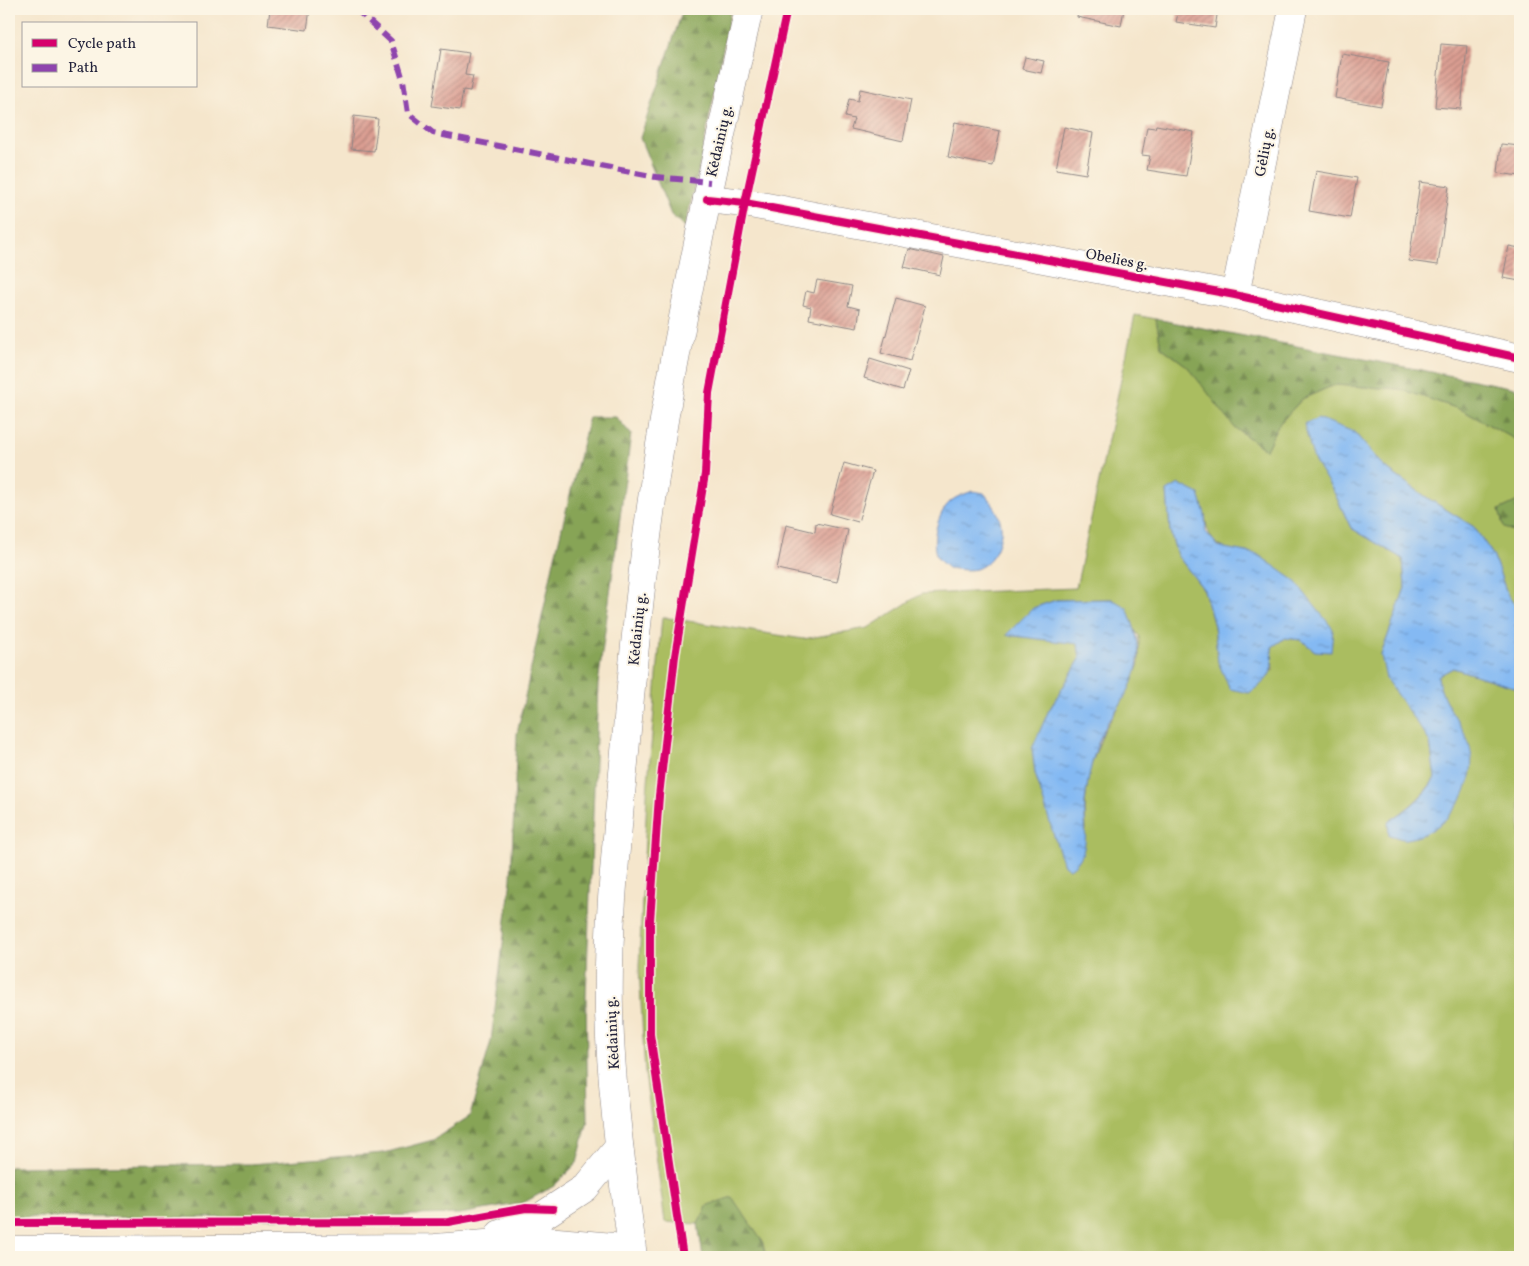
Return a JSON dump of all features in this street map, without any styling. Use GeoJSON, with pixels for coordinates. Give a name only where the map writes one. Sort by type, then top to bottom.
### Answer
{"type":"FeatureCollection","features":[{"type":"Feature","properties":{"kind":"street","name":"Kėdainių g."},"geometry":{"type":"LineString","coordinates":[[631,1257],[619,1147],[609,1012],[611,907],[631,689],[644,566],[670,384],[707,198],[749,9]]}},
{"type":"Feature","properties":{"kind":"street","name":"Gėlių g."},"geometry":{"type":"LineString","coordinates":[[1235,295],[1293,9]]}},
{"type":"Feature","properties":{"kind":"street","name":"Obelies g."},"geometry":{"type":"LineString","coordinates":[[707,198],[755,205],[1235,295],[1520,358]]}},
{"type":"Feature","properties":{"kind":"street"},"geometry":{"type":"LineString","coordinates":[[473,1252],[536,1220],[586,1188],[619,1147]]}},
{"type":"Feature","properties":{"kind":"street"},"geometry":{"type":"LineString","coordinates":[[9,1250],[435,1248],[473,1252],[534,1240],[588,1243],[613,1247],[631,1257]]}},
{"type":"Feature","properties":{"kind":"green space"},"geometry":{"type":"Polygon","coordinates":[[[683,9],[731,9],[702,155],[685,227],[671,215],[640,138],[683,9]]]}},
{"type":"Feature","properties":{"kind":"green space"},"geometry":{"type":"Polygon","coordinates":[[[1135,315],[1156,319],[1161,347],[1187,366],[1266,450],[1278,425],[1302,399],[1334,385],[1400,389],[1462,410],[1520,442],[1520,500],[1499,510],[1504,528],[1520,533],[1520,612],[1508,596],[1493,555],[1474,527],[1429,499],[1384,467],[1354,432],[1335,494],[1351,528],[1403,559],[1405,588],[1381,655],[1412,714],[1430,742],[1435,778],[1414,803],[1388,822],[1426,833],[1449,707],[1439,688],[1438,676],[1453,668],[1520,689],[1520,1257],[766,1257],[762,1240],[708,1205],[698,1224],[665,1222],[645,1073],[639,967],[647,794],[662,617],[803,639],[868,628],[921,594],[1076,588],[1135,315]],[[1167,491],[1170,531],[1177,555],[1204,590],[1214,626],[1218,662],[1273,671],[1272,647],[1285,638],[1301,640],[1315,651],[1257,554],[1236,551],[1220,546],[1210,535],[1205,514],[1167,491]],[[1112,599],[1056,600],[1033,608],[1006,635],[1078,643],[1080,659],[1048,712],[1035,773],[1064,865],[1086,830],[1085,804],[1089,771],[1104,731],[1126,695],[1139,664],[1139,636],[1112,599]]]}},
{"type":"Feature","properties":{"kind":"green space"},"geometry":{"type":"Polygon","coordinates":[[[1156,319],[1520,389],[1520,442],[1462,410],[1400,389],[1334,385],[1302,399],[1278,425],[1266,450],[1235,428],[1187,366],[1161,347],[1156,319]]]}},
{"type":"Feature","properties":{"kind":"green space"},"geometry":{"type":"Polygon","coordinates":[[[589,417],[616,417],[631,434],[598,684],[586,997],[588,1120],[577,1163],[554,1186],[523,1203],[460,1214],[280,1218],[9,1217],[9,1167],[251,1164],[384,1153],[433,1140],[470,1116],[491,1041],[511,879],[517,734],[555,556],[589,417]]]}},
{"type":"Feature","properties":{"kind":"green space"},"geometry":{"type":"Polygon","coordinates":[[[1520,500],[1520,533],[1504,528],[1499,510],[1520,500]]]}},
{"type":"Feature","properties":{"kind":"green space"},"geometry":{"type":"Polygon","coordinates":[[[732,1197],[762,1241],[766,1257],[703,1257],[698,1224],[708,1205],[732,1197]]]}},
{"type":"Feature","properties":{"kind":"water"},"geometry":{"type":"Polygon","coordinates":[[[1318,418],[1354,432],[1384,467],[1429,499],[1474,527],[1493,555],[1508,596],[1520,612],[1520,689],[1453,668],[1438,676],[1443,696],[1468,742],[1472,766],[1469,781],[1463,795],[1446,819],[1434,829],[1407,839],[1389,835],[1388,822],[1414,803],[1435,778],[1430,742],[1386,679],[1381,655],[1405,588],[1403,559],[1351,528],[1335,494],[1313,458],[1304,424],[1318,418]]]}},
{"type":"Feature","properties":{"kind":"water"},"geometry":{"type":"Polygon","coordinates":[[[1179,484],[1199,494],[1205,514],[1206,532],[1219,547],[1257,554],[1294,580],[1333,629],[1331,652],[1315,651],[1301,640],[1285,638],[1272,647],[1272,664],[1267,679],[1249,693],[1230,689],[1218,662],[1214,626],[1204,590],[1177,555],[1170,531],[1167,491],[1179,484]]]}},
{"type":"Feature","properties":{"kind":"water"},"geometry":{"type":"Polygon","coordinates":[[[973,491],[984,493],[1000,520],[1001,534],[997,549],[988,561],[976,569],[948,568],[938,558],[935,550],[936,527],[942,512],[951,501],[958,496],[973,491]]]}},
{"type":"Feature","properties":{"kind":"water"},"geometry":{"type":"Polygon","coordinates":[[[1112,599],[1127,608],[1138,642],[1138,661],[1132,683],[1105,726],[1096,748],[1089,774],[1085,802],[1084,847],[1077,863],[1070,869],[1064,865],[1053,833],[1035,773],[1032,749],[1048,712],[1080,659],[1078,644],[1006,635],[1033,608],[1056,600],[1112,599]]]}},
{"type":"Feature","properties":{"kind":"building"},"geometry":{"type":"Polygon","coordinates":[[[270,9],[310,9],[307,30],[268,25],[270,9]]]}},
{"type":"Feature","properties":{"kind":"building"},"geometry":{"type":"Polygon","coordinates":[[[1078,9],[1124,9],[1121,26],[1077,17],[1078,9]]]}},
{"type":"Feature","properties":{"kind":"building"},"geometry":{"type":"Polygon","coordinates":[[[1179,9],[1218,9],[1215,28],[1176,22],[1179,9]]]}},
{"type":"Feature","properties":{"kind":"building"},"geometry":{"type":"Polygon","coordinates":[[[1441,44],[1467,46],[1461,109],[1435,107],[1441,44]]]}},
{"type":"Feature","properties":{"kind":"building"},"geometry":{"type":"Polygon","coordinates":[[[441,49],[469,53],[465,75],[473,76],[470,91],[463,90],[460,110],[432,106],[441,49]]]}},
{"type":"Feature","properties":{"kind":"building"},"geometry":{"type":"Polygon","coordinates":[[[1342,54],[1389,62],[1381,106],[1335,98],[1342,54]]]}},
{"type":"Feature","properties":{"kind":"building"},"geometry":{"type":"Polygon","coordinates":[[[1025,57],[1044,61],[1041,73],[1022,69],[1025,57]]]}},
{"type":"Feature","properties":{"kind":"building"},"geometry":{"type":"Polygon","coordinates":[[[860,89],[911,100],[903,141],[851,129],[854,119],[845,117],[849,99],[858,101],[860,89]]]}},
{"type":"Feature","properties":{"kind":"building"},"geometry":{"type":"Polygon","coordinates":[[[354,116],[378,119],[374,151],[351,149],[354,116]]]}},
{"type":"Feature","properties":{"kind":"building"},"geometry":{"type":"Polygon","coordinates":[[[955,122],[1000,131],[993,166],[948,157],[955,122]]]}},
{"type":"Feature","properties":{"kind":"building"},"geometry":{"type":"Polygon","coordinates":[[[1156,125],[1194,132],[1186,176],[1147,170],[1150,156],[1142,155],[1147,127],[1155,128],[1156,125]]]}},
{"type":"Feature","properties":{"kind":"building"},"geometry":{"type":"Polygon","coordinates":[[[1064,127],[1093,133],[1086,174],[1056,169],[1064,127]]]}},
{"type":"Feature","properties":{"kind":"building"},"geometry":{"type":"Polygon","coordinates":[[[1501,144],[1520,146],[1520,176],[1498,173],[1501,144]]]}},
{"type":"Feature","properties":{"kind":"building"},"geometry":{"type":"Polygon","coordinates":[[[1316,171],[1357,178],[1350,218],[1309,211],[1316,171]]]}},
{"type":"Feature","properties":{"kind":"building"},"geometry":{"type":"Polygon","coordinates":[[[1420,182],[1449,186],[1438,265],[1409,261],[1420,182]]]}},
{"type":"Feature","properties":{"kind":"building"},"geometry":{"type":"Polygon","coordinates":[[[1509,246],[1520,248],[1520,281],[1503,278],[1509,246]]]}},
{"type":"Feature","properties":{"kind":"building"},"geometry":{"type":"Polygon","coordinates":[[[909,249],[944,257],[940,275],[904,267],[909,249]]]}},
{"type":"Feature","properties":{"kind":"building"},"geometry":{"type":"Polygon","coordinates":[[[817,280],[852,286],[848,306],[860,309],[857,328],[809,319],[811,307],[803,305],[806,291],[814,293],[817,280]]]}},
{"type":"Feature","properties":{"kind":"building"},"geometry":{"type":"Polygon","coordinates":[[[896,298],[925,306],[910,361],[881,353],[896,298]]]}},
{"type":"Feature","properties":{"kind":"building"},"geometry":{"type":"Polygon","coordinates":[[[870,359],[909,371],[903,390],[864,378],[870,359]]]}},
{"type":"Feature","properties":{"kind":"building"},"geometry":{"type":"Polygon","coordinates":[[[844,463],[873,471],[858,522],[830,514],[844,463]]]}},
{"type":"Feature","properties":{"kind":"building"},"geometry":{"type":"Polygon","coordinates":[[[816,523],[848,530],[837,582],[777,569],[786,525],[815,532],[816,523]]]}},
{"type":"Feature","properties":{"kind":"marked path"},"geometry":{"type":"LineString","coordinates":[[356,9],[391,41],[403,80],[408,113],[433,133],[656,177],[710,182]]}},
{"type":"Feature","properties":{"kind":"cycle path"},"geometry":{"type":"LineString","coordinates":[[683,1257],[650,1034],[650,921],[659,796],[675,656],[705,474],[709,393],[745,203],[787,9]]}},
{"type":"Feature","properties":{"kind":"cycle path"},"geometry":{"type":"LineString","coordinates":[[707,199],[745,203],[1235,295],[1520,358]]}},
{"type":"Feature","properties":{"kind":"cycle path"},"geometry":{"type":"LineString","coordinates":[[9,1223],[448,1222],[526,1208],[553,1209]]}}]}
